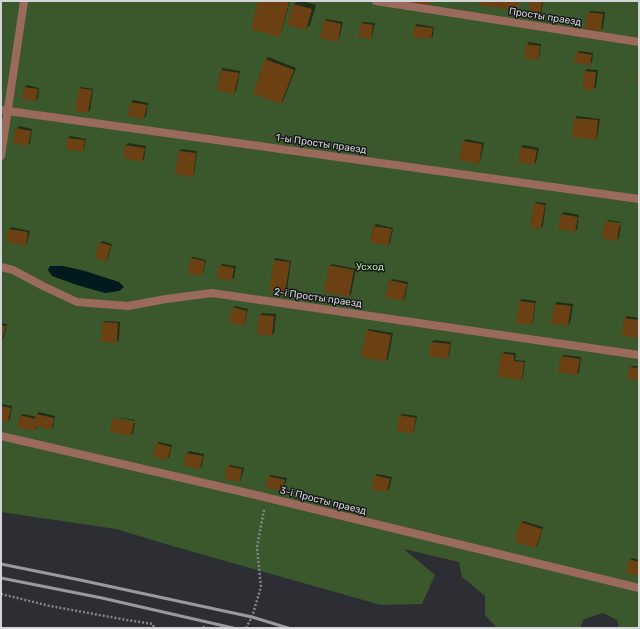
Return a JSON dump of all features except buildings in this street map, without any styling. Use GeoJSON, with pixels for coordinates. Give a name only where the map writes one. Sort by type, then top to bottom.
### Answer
{"type":"FeatureCollection","features":[{"type":"Feature","properties":{"kind":"lane"},"geometry":{"type":"LineString","coordinates":[[1,156],[4,111],[24,1]]}},
{"type":"Feature","properties":{"kind":"lane","name":"Просты праезд"},"geometry":{"type":"LineString","coordinates":[[376,1],[639,42]]}},
{"type":"Feature","properties":{"kind":"lane","name":"1-ы Просты праезд"},"geometry":{"type":"LineString","coordinates":[[4,111],[639,199]]}},
{"type":"Feature","properties":{"kind":"lane","name":"2-і Просты праезд"},"geometry":{"type":"LineString","coordinates":[[1,267],[13,270],[77,302],[128,306],[166,298],[212,293],[639,355]]}},
{"type":"Feature","properties":{"kind":"lane","name":"3-і Просты праезд"},"geometry":{"type":"LineString","coordinates":[[1,436],[639,588]]}},
{"type":"Feature","properties":{"kind":"path"},"geometry":{"type":"LineString","coordinates":[[246,628],[252,617],[262,587],[258,547],[266,498]]}},
{"type":"Feature","properties":{"kind":"path"},"geometry":{"type":"LineString","coordinates":[[1,594],[50,606],[153,624],[154,628]]}},
{"type":"Feature","properties":{"kind":"path"},"geometry":{"type":"LineString","coordinates":[[203,628],[208,628]]}},
{"type":"Feature","properties":{"kind":"green space","name":"Усход"},"geometry":{"type":"Polygon","coordinates":[[[1,1],[639,1],[639,628],[619,628],[617,620],[603,613],[584,619],[580,628],[497,628],[485,615],[485,596],[462,577],[459,562],[404,549],[435,575],[422,604],[381,605],[116,529],[1,512],[1,1]]]}},
{"type":"Feature","properties":{"kind":"water"},"geometry":{"type":"Polygon","coordinates":[[[50,266],[63,266],[85,271],[119,282],[124,287],[119,291],[105,293],[52,276],[48,270],[50,266]]]}},
{"type":"Feature","properties":{"kind":"railway"},"geometry":{"type":"LineString","coordinates":[[1,564],[252,617],[288,628]]}},
{"type":"Feature","properties":{"kind":"railway"},"geometry":{"type":"LineString","coordinates":[[1,578],[102,598],[233,628]]}}]}
